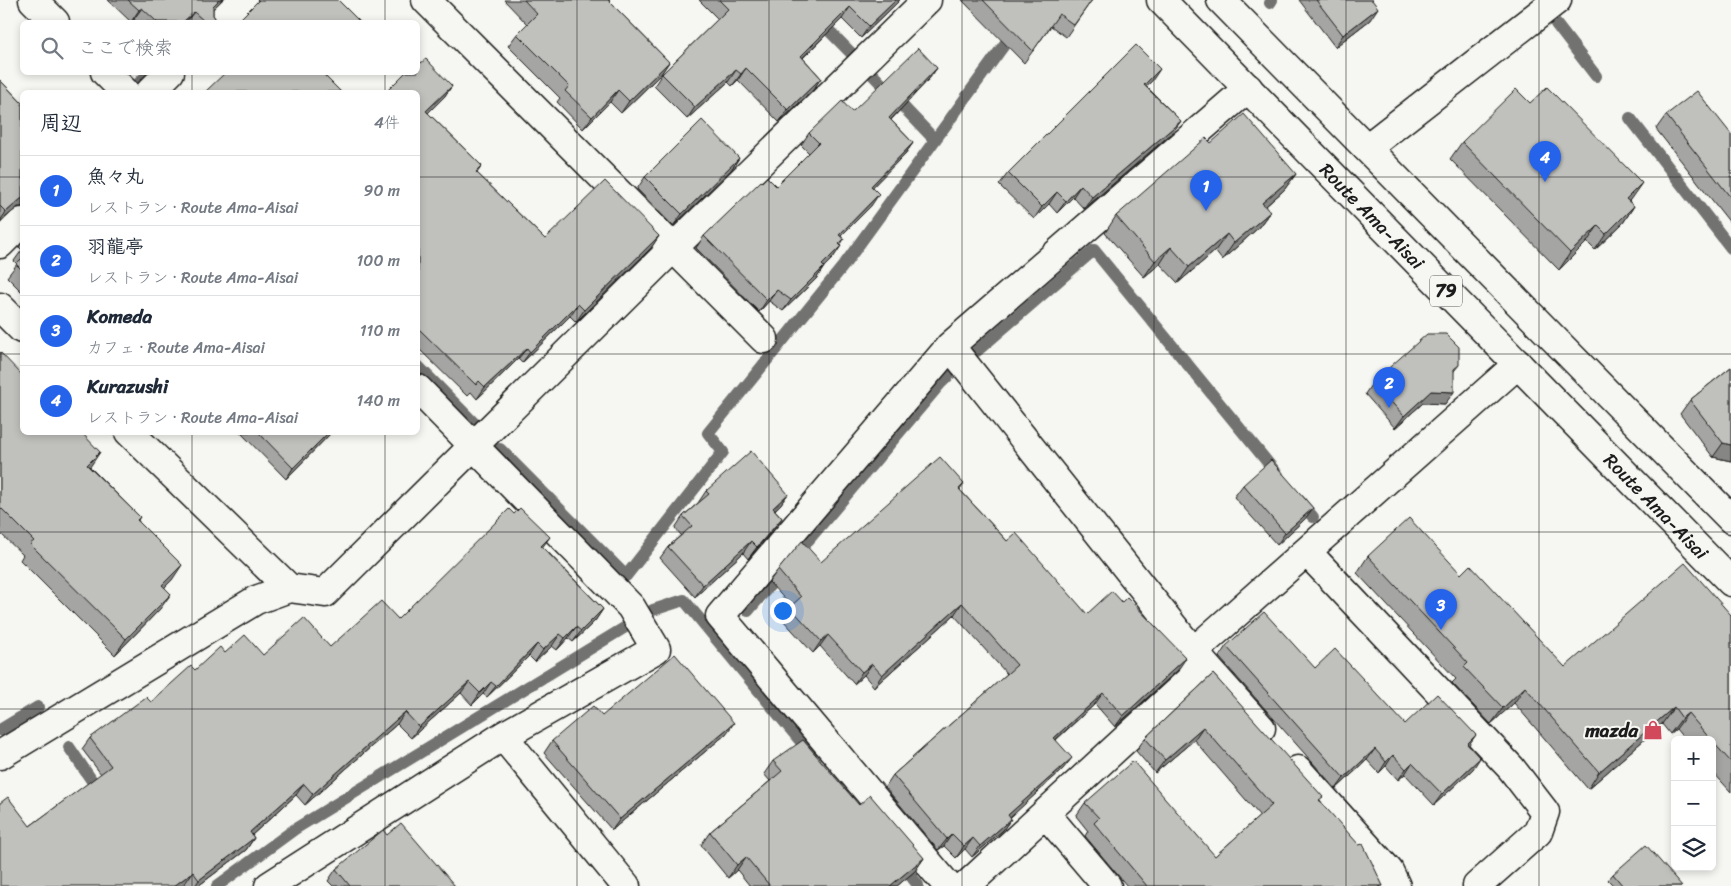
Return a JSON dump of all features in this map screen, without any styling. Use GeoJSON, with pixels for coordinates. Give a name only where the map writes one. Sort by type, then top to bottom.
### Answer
{"type":"FeatureCollection","features":[{"type":"Feature","properties":{"kind":"street"},"geometry":{"type":"LineString","coordinates":[[33,0],[53,20]]}},
{"type":"Feature","properties":{"kind":"street"},"geometry":{"type":"LineString","coordinates":[[222,20],[243,0]]}},
{"type":"Feature","properties":{"kind":"street"},"geometry":{"type":"LineString","coordinates":[[426,0],[764,339]]}},
{"type":"Feature","properties":{"kind":"street"},"geometry":{"type":"LineString","coordinates":[[0,755],[256,600],[289,588],[325,593],[673,248],[927,0]]}},
{"type":"Feature","properties":{"kind":"street","name":"Route Ama-Aisai"},"geometry":{"type":"LineString","coordinates":[[1161,0],[1731,582]]}},
{"type":"Feature","properties":{"kind":"street"},"geometry":{"type":"LineString","coordinates":[[1367,148],[1556,0]]}},
{"type":"Feature","properties":{"kind":"street","name":"79"},"geometry":{"type":"LineString","coordinates":[[1222,1],[1731,519]]}},
{"type":"Feature","properties":{"kind":"street"},"geometry":{"type":"LineString","coordinates":[[108,75],[123,90]]}},
{"type":"Feature","properties":{"kind":"street"},"geometry":{"type":"LineString","coordinates":[[152,90],[167,75]]}},
{"type":"Feature","properties":{"kind":"street"},"geometry":{"type":"LineString","coordinates":[[948,886],[720,616],[950,346],[1248,88]]}},
{"type":"Feature","properties":{"kind":"street"},"geometry":{"type":"LineString","coordinates":[[0,244],[20,224]]}},
{"type":"Feature","properties":{"kind":"street"},"geometry":{"type":"LineString","coordinates":[[0,307],[20,327]]}},
{"type":"Feature","properties":{"kind":"street"},"geometry":{"type":"LineString","coordinates":[[950,346],[1196,656],[1389,871],[1396,886]]}},
{"type":"Feature","properties":{"kind":"street"},"geometry":{"type":"LineString","coordinates":[[966,886],[1192,678],[1196,656],[1203,644],[1518,364]]}},
{"type":"Feature","properties":{"kind":"street"},"geometry":{"type":"LineString","coordinates":[[288,881],[503,736],[656,649],[631,607],[420,391]]}},
{"type":"Feature","properties":{"kind":"street"},"geometry":{"type":"LineString","coordinates":[[132,435],[289,588]]}},
{"type":"Feature","properties":{"kind":"street"},"geometry":{"type":"LineString","coordinates":[[1306,552],[1511,768],[1545,812],[1538,832],[1477,886]]}},
{"type":"Feature","properties":{"kind":"street"},"geometry":{"type":"LineString","coordinates":[[503,736],[626,886]]}},
{"type":"Feature","properties":{"kind":"street"},"geometry":{"type":"LineString","coordinates":[[1044,813],[1107,886]]}},
{"type":"Feature","properties":{"kind":"building"},"geometry":{"type":"Polygon","coordinates":[[[128,0],[219,0],[213,6],[213,15],[216,20],[203,20],[194,12],[185,20],[155,20],[142,8],[139,10],[128,0]]]}},
{"type":"Feature","properties":{"kind":"building"},"geometry":{"type":"Polygon","coordinates":[[[259,0],[338,0],[358,20],[239,20],[259,0]]]}},
{"type":"Feature","properties":{"kind":"building"},"geometry":{"type":"Polygon","coordinates":[[[524,0],[608,0],[669,62],[629,101],[618,90],[592,117],[565,91],[569,86],[517,34],[537,14],[524,0]]]}},
{"type":"Feature","properties":{"kind":"building"},"geometry":{"type":"Polygon","coordinates":[[[719,0],[896,0],[869,26],[850,7],[801,56],[821,78],[788,110],[746,68],[741,74],[736,70],[695,107],[662,74],[728,9],[719,0]]]}},
{"type":"Feature","properties":{"kind":"building"},"geometry":{"type":"Polygon","coordinates":[[[983,0],[1092,0],[1074,25],[1059,14],[1033,51],[983,0]]]}},
{"type":"Feature","properties":{"kind":"building"},"geometry":{"type":"Polygon","coordinates":[[[1316,0],[1372,0],[1378,8],[1343,35],[1316,0]]]}},
{"type":"Feature","properties":{"kind":"building"},"geometry":{"type":"Polygon","coordinates":[[[1136,45],[1160,69],[1144,85],[1181,121],[1092,197],[1081,185],[1066,201],[1057,192],[1042,207],[1008,173],[1136,45]]]}},
{"type":"Feature","properties":{"kind":"building"},"geometry":{"type":"Polygon","coordinates":[[[918,48],[937,68],[889,118],[913,143],[871,186],[879,194],[839,235],[844,239],[839,244],[841,246],[822,265],[824,267],[791,300],[777,290],[767,300],[704,236],[761,181],[767,177],[776,186],[819,143],[809,133],[842,101],[852,112],[918,48]]]}},
{"type":"Feature","properties":{"kind":"building"},"geometry":{"type":"Polygon","coordinates":[[[426,59],[452,86],[426,111],[482,166],[476,172],[545,239],[605,181],[659,236],[584,310],[578,304],[530,352],[527,348],[485,387],[479,381],[476,385],[420,330],[420,90],[388,90],[403,75],[420,75],[420,62],[421,63],[426,59]]]}},
{"type":"Feature","properties":{"kind":"building"},"geometry":{"type":"Polygon","coordinates":[[[223,75],[324,75],[339,90],[207,90],[223,75]]]}},
{"type":"Feature","properties":{"kind":"building"},"geometry":{"type":"Polygon","coordinates":[[[0,80],[20,101],[20,200],[6,212],[0,206],[0,80]]]}},
{"type":"Feature","properties":{"kind":"building"},"geometry":{"type":"Polygon","coordinates":[[[1547,87],[1642,183],[1626,199],[1634,206],[1606,234],[1598,226],[1570,253],[1462,142],[1516,89],[1530,103],[1547,87]]]}},
{"type":"Feature","properties":{"kind":"building"},"geometry":{"type":"Polygon","coordinates":[[[1697,91],[1731,134],[1731,198],[1666,115],[1697,91]]]}},
{"type":"Feature","properties":{"kind":"building"},"geometry":{"type":"Polygon","coordinates":[[[1244,114],[1296,174],[1262,203],[1270,212],[1234,243],[1227,234],[1189,267],[1171,247],[1155,261],[1116,216],[1206,138],[1211,143],[1244,114]]]}},
{"type":"Feature","properties":{"kind":"building"},"geometry":{"type":"Polygon","coordinates":[[[702,120],[739,158],[682,214],[645,177],[702,120]]]}},
{"type":"Feature","properties":{"kind":"building"},"geometry":{"type":"Polygon","coordinates":[[[20,260],[20,268],[16,264],[20,260]]]}},
{"type":"Feature","properties":{"kind":"building"},"geometry":{"type":"Polygon","coordinates":[[[1427,334],[1446,334],[1459,347],[1459,365],[1454,369],[1454,392],[1431,391],[1404,416],[1373,382],[1427,334]]]}},
{"type":"Feature","properties":{"kind":"building"},"geometry":{"type":"Polygon","coordinates":[[[0,352],[20,373],[20,435],[84,435],[100,452],[87,465],[140,517],[137,520],[182,565],[162,585],[171,594],[126,639],[30,544],[34,541],[0,507],[0,352]]]}},
{"type":"Feature","properties":{"kind":"building"},"geometry":{"type":"Polygon","coordinates":[[[1731,367],[1731,445],[1723,443],[1690,400],[1731,367]]]}},
{"type":"Feature","properties":{"kind":"building"},"geometry":{"type":"Polygon","coordinates":[[[261,435],[326,435],[293,468],[261,435]]]}},
{"type":"Feature","properties":{"kind":"building"},"geometry":{"type":"Polygon","coordinates":[[[751,451],[788,494],[773,508],[782,518],[757,547],[751,541],[703,585],[668,547],[692,526],[683,516],[709,494],[706,491],[751,451]]]}},
{"type":"Feature","properties":{"kind":"building"},"geometry":{"type":"Polygon","coordinates":[[[940,457],[964,484],[959,489],[1007,541],[1016,533],[1087,614],[1112,591],[1122,602],[1127,597],[1186,658],[1123,716],[1103,693],[1054,738],[1072,758],[1008,815],[1011,819],[980,846],[973,838],[964,846],[952,834],[947,839],[893,775],[1017,665],[962,603],[882,675],[872,664],[862,672],[828,635],[821,641],[790,607],[801,597],[778,570],[802,541],[821,562],[940,457]]]}},
{"type":"Feature","properties":{"kind":"building"},"geometry":{"type":"Polygon","coordinates":[[[1271,460],[1313,508],[1285,533],[1243,485],[1271,460]]]}},
{"type":"Feature","properties":{"kind":"building"},"geometry":{"type":"Polygon","coordinates":[[[520,508],[550,537],[541,546],[603,609],[581,631],[576,627],[565,638],[560,634],[543,650],[537,644],[496,686],[491,682],[480,693],[469,682],[419,727],[405,712],[313,794],[304,784],[250,832],[254,838],[199,880],[193,872],[174,886],[0,886],[0,803],[8,797],[30,826],[111,766],[90,738],[146,697],[151,702],[191,666],[195,670],[220,647],[225,653],[245,635],[263,655],[304,618],[330,647],[381,601],[398,619],[509,509],[514,514],[520,508]]]}},
{"type":"Feature","properties":{"kind":"building"},"geometry":{"type":"Polygon","coordinates":[[[1409,518],[1461,574],[1470,565],[1565,667],[1685,563],[1731,615],[1731,762],[1716,745],[1716,736],[1708,736],[1688,713],[1682,718],[1674,707],[1599,772],[1525,687],[1503,708],[1464,667],[1468,663],[1368,556],[1409,518]]]}},
{"type":"Feature","properties":{"kind":"building"},"geometry":{"type":"Polygon","coordinates":[[[1264,612],[1315,668],[1335,649],[1405,724],[1437,694],[1476,735],[1467,744],[1480,758],[1442,794],[1412,763],[1406,769],[1393,755],[1386,762],[1375,749],[1344,778],[1226,646],[1264,612]]]}},
{"type":"Feature","properties":{"kind":"building"},"geometry":{"type":"Polygon","coordinates":[[[675,654],[734,723],[620,819],[552,741],[593,706],[602,716],[675,654]]]}},
{"type":"Feature","properties":{"kind":"building"},"geometry":{"type":"Polygon","coordinates":[[[1213,674],[1323,797],[1319,800],[1359,845],[1363,844],[1383,886],[1147,886],[1094,823],[1099,818],[1085,803],[1133,761],[1215,856],[1272,805],[1203,727],[1165,760],[1145,738],[1213,674]]]}},
{"type":"Feature","properties":{"kind":"building"},"geometry":{"type":"Polygon","coordinates":[[[803,740],[859,805],[870,795],[924,858],[890,886],[770,886],[746,857],[737,865],[710,832],[782,771],[773,761],[803,740]]]}},
{"type":"Feature","properties":{"kind":"building"},"geometry":{"type":"Polygon","coordinates":[[[401,823],[455,886],[350,886],[336,869],[383,830],[387,835],[401,823]]]}},
{"type":"Feature","properties":{"kind":"building"},"geometry":{"type":"Polygon","coordinates":[[[1646,845],[1682,886],[1623,886],[1613,874],[1646,845]]]}},
{"type":"Feature","properties":{"kind":"waterway"},"geometry":{"type":"LineString","coordinates":[[799,0],[853,55]]}},
{"type":"Feature","properties":{"kind":"waterway"},"geometry":{"type":"LineString","coordinates":[[1556,24],[1596,76]]}},
{"type":"Feature","properties":{"kind":"waterway"},"geometry":{"type":"LineString","coordinates":[[500,449],[626,576],[723,452],[708,433],[844,265],[1015,30]]}},
{"type":"Feature","properties":{"kind":"waterway"},"geometry":{"type":"LineString","coordinates":[[139,83],[147,75]]}},
{"type":"Feature","properties":{"kind":"waterway"},"geometry":{"type":"LineString","coordinates":[[873,75],[935,140]]}},
{"type":"Feature","properties":{"kind":"waterway"},"geometry":{"type":"LineString","coordinates":[[1630,118],[1731,248]]}},
{"type":"Feature","properties":{"kind":"waterway"},"geometry":{"type":"LineString","coordinates":[[977,351],[1094,250],[1278,475]]}},
{"type":"Feature","properties":{"kind":"waterway"},"geometry":{"type":"LineString","coordinates":[[420,368],[474,423]]}},
{"type":"Feature","properties":{"kind":"waterway"},"geometry":{"type":"LineString","coordinates":[[795,556],[952,372]]}},
{"type":"Feature","properties":{"kind":"waterway"},"geometry":{"type":"LineString","coordinates":[[1299,500],[1313,517]]}},
{"type":"Feature","properties":{"kind":"waterway"},"geometry":{"type":"LineString","coordinates":[[748,611],[782,571]]}},
{"type":"Feature","properties":{"kind":"waterway"},"geometry":{"type":"LineString","coordinates":[[653,610],[684,600],[811,754]]}},
{"type":"Feature","properties":{"kind":"waterway"},"geometry":{"type":"LineString","coordinates":[[217,886],[295,829],[624,628]]}},
{"type":"Feature","properties":{"kind":"waterway"},"geometry":{"type":"LineString","coordinates":[[0,730],[38,707]]}},
{"type":"Feature","properties":{"kind":"waterway"},"geometry":{"type":"LineString","coordinates":[[69,747],[101,794]]}},
{"type":"Feature","properties":{"kind":"waterway"},"geometry":{"type":"LineString","coordinates":[[900,862],[918,885]]}},
{"type":"Feature","properties":{"kind":"place","name":"Kurazushi"},"geometry":{"type":"Point","coordinates":[1545,182]}},
{"type":"Feature","properties":{"kind":"place","name":"魚々丸"},"geometry":{"type":"Point","coordinates":[1206,211]}},
{"type":"Feature","properties":{"kind":"place","name":"羽龍亭"},"geometry":{"type":"Point","coordinates":[1389,408]}},
{"type":"Feature","properties":{"kind":"place","name":"Komeda"},"geometry":{"type":"Point","coordinates":[1441,630]}},
{"type":"Feature","properties":{"kind":"place","name":"mazda"},"geometry":{"type":"Point","coordinates":[1653,730]}}]}
